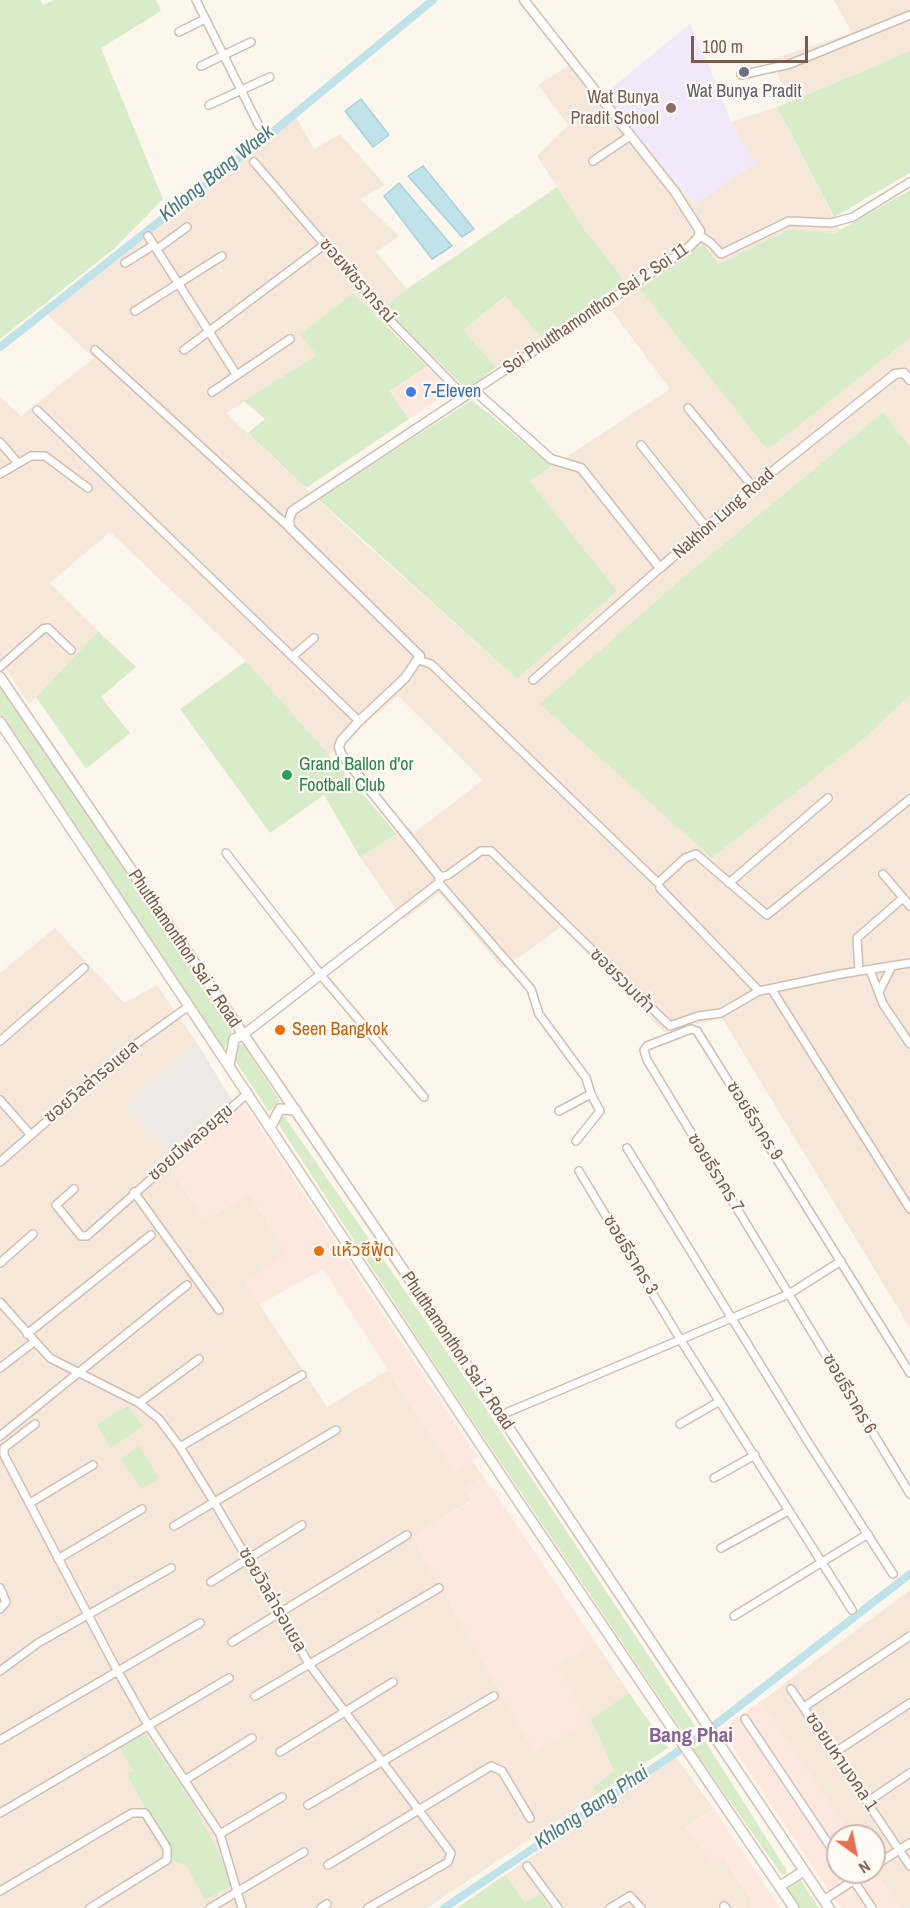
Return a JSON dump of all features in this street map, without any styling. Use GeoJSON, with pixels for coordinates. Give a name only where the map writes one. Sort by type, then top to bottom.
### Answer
{"type":"FeatureCollection","features":[{"type":"Feature","properties":{"kind":"main road","name":"Phutthamonthon Sai 2 Road"},"geometry":{"type":"LineString","coordinates":[[0,677],[296,1110],[826,1904]]}},
{"type":"Feature","properties":{"kind":"main road","name":"Phutthamonthon Sai 2 Road"},"geometry":{"type":"LineString","coordinates":[[0,722],[794,1908]]}},
{"type":"Feature","properties":{"kind":"main road"},"geometry":{"type":"LineString","coordinates":[[229,1066],[234,1039],[243,1035]]}},
{"type":"Feature","properties":{"kind":"main road"},"geometry":{"type":"LineString","coordinates":[[271,1126],[280,1109],[296,1110]]}},
{"type":"Feature","properties":{"kind":"main road"},"geometry":{"type":"LineString","coordinates":[[780,1886],[804,1871]]}},
{"type":"Feature","properties":{"kind":"street"},"geometry":{"type":"LineString","coordinates":[[196,0],[259,126]]}},
{"type":"Feature","properties":{"kind":"street","name":"Soi Phutthamonthon Sai 2 Soi 11"},"geometry":{"type":"LineString","coordinates":[[290,528],[289,520],[292,511],[306,500],[687,249],[699,235],[697,223],[675,192],[524,0]]}},
{"type":"Feature","properties":{"kind":"street"},"geometry":{"type":"LineString","coordinates":[[741,75],[790,64],[910,15]]}},
{"type":"Feature","properties":{"kind":"street"},"geometry":{"type":"LineString","coordinates":[[179,32],[205,19]]}},
{"type":"Feature","properties":{"kind":"street"},"geometry":{"type":"LineString","coordinates":[[201,66],[252,42]]}},
{"type":"Feature","properties":{"kind":"street"},"geometry":{"type":"LineString","coordinates":[[209,105],[270,77]]}},
{"type":"Feature","properties":{"kind":"street"},"geometry":{"type":"LineString","coordinates":[[593,161],[630,136]]}},
{"type":"Feature","properties":{"kind":"street","name":"ซอยพัชราภรณ์"},"geometry":{"type":"LineString","coordinates":[[254,162],[384,314],[464,396]]}},
{"type":"Feature","properties":{"kind":"street"},"geometry":{"type":"LineString","coordinates":[[699,235],[721,254],[789,221],[831,224],[853,217],[910,182]]}},
{"type":"Feature","properties":{"kind":"street"},"geometry":{"type":"LineString","coordinates":[[125,263],[187,226]]}},
{"type":"Feature","properties":{"kind":"street"},"geometry":{"type":"LineString","coordinates":[[148,236],[236,374]]}},
{"type":"Feature","properties":{"kind":"street"},"geometry":{"type":"LineString","coordinates":[[184,350],[324,245]]}},
{"type":"Feature","properties":{"kind":"street"},"geometry":{"type":"LineString","coordinates":[[135,311],[222,256]]}},
{"type":"Feature","properties":{"kind":"street"},"geometry":{"type":"LineString","coordinates":[[212,392],[290,339]]}},
{"type":"Feature","properties":{"kind":"street"},"geometry":{"type":"LineString","coordinates":[[95,350],[290,528],[420,656],[405,678],[341,741],[341,754],[439,880],[531,989],[539,1014],[577,1064],[600,1112],[576,1141]]}},
{"type":"Feature","properties":{"kind":"street","name":"Nakhon Lung Road"},"geometry":{"type":"LineString","coordinates":[[474,390],[551,459],[581,468],[660,568],[753,487],[895,374],[904,373],[910,380]]}},
{"type":"Feature","properties":{"kind":"street"},"geometry":{"type":"LineString","coordinates":[[688,408],[753,487]]}},
{"type":"Feature","properties":{"kind":"street"},"geometry":{"type":"LineString","coordinates":[[37,410],[359,721]]}},
{"type":"Feature","properties":{"kind":"street"},"geometry":{"type":"LineString","coordinates":[[0,442],[18,463]]}},
{"type":"Feature","properties":{"kind":"street"},"geometry":{"type":"LineString","coordinates":[[641,445],[707,528]]}},
{"type":"Feature","properties":{"kind":"street"},"geometry":{"type":"LineString","coordinates":[[0,474],[31,456],[45,456],[88,488]]}},
{"type":"Feature","properties":{"kind":"street"},"geometry":{"type":"LineString","coordinates":[[533,680],[660,568]]}},
{"type":"Feature","properties":{"kind":"street"},"geometry":{"type":"LineString","coordinates":[[0,667],[43,629],[48,628],[71,650]]}},
{"type":"Feature","properties":{"kind":"street"},"geometry":{"type":"LineString","coordinates":[[292,656],[314,638]]}},
{"type":"Feature","properties":{"kind":"street"},"geometry":{"type":"LineString","coordinates":[[418,660],[431,664],[658,883],[685,858],[696,854],[767,915],[910,799]]}},
{"type":"Feature","properties":{"kind":"street"},"geometry":{"type":"LineString","coordinates":[[729,883],[828,798]]}},
{"type":"Feature","properties":{"kind":"street","name":"ซอยรวมเก้า"},"geometry":{"type":"LineString","coordinates":[[439,880],[481,851],[491,851],[669,1026],[698,1016],[721,1013],[759,991],[910,963]]}},
{"type":"Feature","properties":{"kind":"street"},"geometry":{"type":"LineString","coordinates":[[226,853],[322,976],[424,1097]]}},
{"type":"Feature","properties":{"kind":"street"},"geometry":{"type":"LineString","coordinates":[[883,874],[910,906]]}},
{"type":"Feature","properties":{"kind":"street"},"geometry":{"type":"LineString","coordinates":[[243,1035],[322,976],[439,880]]}},
{"type":"Feature","properties":{"kind":"street"},"geometry":{"type":"LineString","coordinates":[[660,888],[759,991]]}},
{"type":"Feature","properties":{"kind":"street"},"geometry":{"type":"LineString","coordinates":[[859,971],[857,938],[903,898]]}},
{"type":"Feature","properties":{"kind":"street"},"geometry":{"type":"LineString","coordinates":[[879,992],[892,966]]}},
{"type":"Feature","properties":{"kind":"street"},"geometry":{"type":"LineString","coordinates":[[0,1041],[84,968]]}},
{"type":"Feature","properties":{"kind":"street"},"geometry":{"type":"LineString","coordinates":[[870,970],[883,1004],[910,1044]]}},
{"type":"Feature","properties":{"kind":"street"},"geometry":{"type":"LineString","coordinates":[[772,990],[910,1209]]}},
{"type":"Feature","properties":{"kind":"street","name":"ซอยวิลล่ารอแยล"},"geometry":{"type":"LineString","coordinates":[[0,1162],[132,1047],[189,1006]]}},
{"type":"Feature","properties":{"kind":"street","name":"ซอยธีราคร 9"},"geometry":{"type":"LineString","coordinates":[[644,1050],[647,1046],[691,1029],[697,1030],[841,1262]]}},
{"type":"Feature","properties":{"kind":"street","name":"ซอยธีราคร 7"},"geometry":{"type":"LineString","coordinates":[[644,1050],[647,1060],[789,1294]]}},
{"type":"Feature","properties":{"kind":"street","name":"ซอยมีพลอยสุข"},"geometry":{"type":"LineString","coordinates":[[74,1189],[56,1205],[83,1237],[89,1235],[134,1192],[248,1093]]}},
{"type":"Feature","properties":{"kind":"street"},"geometry":{"type":"LineString","coordinates":[[559,1111],[591,1094]]}},
{"type":"Feature","properties":{"kind":"street"},"geometry":{"type":"LineString","coordinates":[[0,1100],[30,1134]]}},
{"type":"Feature","properties":{"kind":"street"},"geometry":{"type":"LineString","coordinates":[[627,1148],[893,1574]]}},
{"type":"Feature","properties":{"kind":"street","name":"ซอยธีราคร 3"},"geometry":{"type":"LineString","coordinates":[[579,1171],[680,1339],[852,1610]]}},
{"type":"Feature","properties":{"kind":"street","name":"ซอยมีพลอยสุข"},"geometry":{"type":"LineString","coordinates":[[134,1192],[219,1310]]}},
{"type":"Feature","properties":{"kind":"street"},"geometry":{"type":"LineString","coordinates":[[0,1263],[33,1234]]}},
{"type":"Feature","properties":{"kind":"street"},"geometry":{"type":"LineString","coordinates":[[27,1334],[151,1235]]}},
{"type":"Feature","properties":{"kind":"street"},"geometry":{"type":"LineString","coordinates":[[501,1415],[789,1294],[841,1262],[910,1373]]}},
{"type":"Feature","properties":{"kind":"street"},"geometry":{"type":"LineString","coordinates":[[0,1436],[187,1285]]}},
{"type":"Feature","properties":{"kind":"street","name":"ซอยธีราคร 6"},"geometry":{"type":"LineString","coordinates":[[789,1294],[910,1494]]}},
{"type":"Feature","properties":{"kind":"street","name":"ซอยวิลล่ารอแยล"},"geometry":{"type":"LineString","coordinates":[[0,1302],[50,1358],[139,1403],[159,1419],[180,1447],[214,1502],[309,1664],[420,1809],[452,1857],[448,1862],[368,1908]]}},
{"type":"Feature","properties":{"kind":"street"},"geometry":{"type":"LineString","coordinates":[[0,1368],[34,1342]]}},
{"type":"Feature","properties":{"kind":"street"},"geometry":{"type":"LineString","coordinates":[[139,1403],[199,1359]]}},
{"type":"Feature","properties":{"kind":"street"},"geometry":{"type":"LineString","coordinates":[[180,1447],[302,1375]]}},
{"type":"Feature","properties":{"kind":"street"},"geometry":{"type":"LineString","coordinates":[[680,1424],[720,1401]]}},
{"type":"Feature","properties":{"kind":"street"},"geometry":{"type":"LineString","coordinates":[[35,1424],[3,1451],[87,1616],[148,1725],[220,1834],[242,1908]]}},
{"type":"Feature","properties":{"kind":"street"},"geometry":{"type":"LineString","coordinates":[[174,1526],[336,1430]]}},
{"type":"Feature","properties":{"kind":"street"},"geometry":{"type":"LineString","coordinates":[[714,1478],[755,1455]]}},
{"type":"Feature","properties":{"kind":"street"},"geometry":{"type":"LineString","coordinates":[[30,1503],[93,1465]]}},
{"type":"Feature","properties":{"kind":"street"},"geometry":{"type":"LineString","coordinates":[[902,1482],[910,1477]]}},
{"type":"Feature","properties":{"kind":"street"},"geometry":{"type":"LineString","coordinates":[[58,1559],[142,1509]]}},
{"type":"Feature","properties":{"kind":"street"},"geometry":{"type":"LineString","coordinates":[[721,1548],[788,1511]]}},
{"type":"Feature","properties":{"kind":"street"},"geometry":{"type":"LineString","coordinates":[[211,1582],[302,1525]]}},
{"type":"Feature","properties":{"kind":"street"},"geometry":{"type":"LineString","coordinates":[[734,1616],[868,1533]]}},
{"type":"Feature","properties":{"kind":"street"},"geometry":{"type":"LineString","coordinates":[[232,1642],[407,1535]]}},
{"type":"Feature","properties":{"kind":"street"},"geometry":{"type":"LineString","coordinates":[[0,1671],[38,1643],[171,1568]]}},
{"type":"Feature","properties":{"kind":"street"},"geometry":{"type":"LineString","coordinates":[[0,1588],[6,1602],[0,1609]]}},
{"type":"Feature","properties":{"kind":"street"},"geometry":{"type":"LineString","coordinates":[[255,1696],[439,1588]]}},
{"type":"Feature","properties":{"kind":"street"},"geometry":{"type":"LineString","coordinates":[[0,1740],[200,1623]]}},
{"type":"Feature","properties":{"kind":"street"},"geometry":{"type":"LineString","coordinates":[[804,1707],[910,1636]]}},
{"type":"Feature","properties":{"kind":"street"},"geometry":{"type":"LineString","coordinates":[[0,1813],[229,1678]]}},
{"type":"Feature","properties":{"kind":"street"},"geometry":{"type":"LineString","coordinates":[[280,1752],[393,1682]]}},
{"type":"Feature","properties":{"kind":"street","name":"ซอยมหามงคล 1"},"geometry":{"type":"LineString","coordinates":[[791,1689],[910,1866]]}},
{"type":"Feature","properties":{"kind":"street"},"geometry":{"type":"LineString","coordinates":[[309,1805],[494,1696]]}},
{"type":"Feature","properties":{"kind":"street"},"geometry":{"type":"LineString","coordinates":[[834,1753],[910,1703]]}},
{"type":"Feature","properties":{"kind":"street"},"geometry":{"type":"LineString","coordinates":[[745,1719],[826,1840]]}},
{"type":"Feature","properties":{"kind":"street"},"geometry":{"type":"LineString","coordinates":[[185,1780],[252,1738]]}},
{"type":"Feature","properties":{"kind":"street"},"geometry":{"type":"LineString","coordinates":[[328,1865],[491,1766],[502,1771],[530,1818]]}},
{"type":"Feature","properties":{"kind":"street"},"geometry":{"type":"LineString","coordinates":[[867,1802],[910,1773]]}},
{"type":"Feature","properties":{"kind":"street"},"geometry":{"type":"LineString","coordinates":[[220,1834],[282,1797]]}},
{"type":"Feature","properties":{"kind":"street"},"geometry":{"type":"LineString","coordinates":[[0,1891],[132,1813],[145,1813],[167,1848],[167,1860],[90,1908]]}},
{"type":"Feature","properties":{"kind":"street"},"geometry":{"type":"LineString","coordinates":[[886,1858],[910,1843]]}},
{"type":"Feature","properties":{"kind":"street"},"geometry":{"type":"LineString","coordinates":[[210,1908],[304,1852]]}},
{"type":"Feature","properties":{"kind":"street"},"geometry":{"type":"LineString","coordinates":[[527,1866],[558,1908]]}},
{"type":"Feature","properties":{"kind":"street"},"geometry":{"type":"LineString","coordinates":[[826,1904],[849,1884]]}},
{"type":"Feature","properties":{"kind":"street"},"geometry":{"type":"LineString","coordinates":[[855,1884],[872,1908]]}},
{"type":"Feature","properties":{"kind":"street"},"geometry":{"type":"LineString","coordinates":[[610,1908],[630,1896],[641,1908]]}},
{"type":"Feature","properties":{"kind":"shaded area"},"geometry":{"type":"Polygon","coordinates":[[[834,0],[910,0],[910,51],[788,102],[772,59],[852,33],[834,0]]]}},
{"type":"Feature","properties":{"kind":"shaded area","name":"Wat Bunya Pradit School"},"geometry":{"type":"Polygon","coordinates":[[[690,24],[731,122],[755,163],[694,204],[604,94],[690,24]]]}},
{"type":"Feature","properties":{"kind":"shaded area"},"geometry":{"type":"Polygon","coordinates":[[[577,60],[694,204],[755,163],[731,122],[777,107],[840,230],[835,233],[790,229],[718,264],[704,244],[768,450],[910,338],[910,447],[883,412],[680,580],[712,858],[866,737],[910,695],[910,1328],[722,1018],[664,1032],[561,927],[503,969],[439,893],[404,920],[360,857],[409,827],[414,833],[483,780],[398,696],[329,755],[246,661],[110,532],[50,583],[98,631],[29,704],[0,660],[0,397],[21,416],[94,358],[48,315],[296,117],[314,149],[340,134],[385,185],[360,199],[399,236],[376,252],[407,289],[375,316],[353,294],[318,355],[226,413],[350,530],[517,679],[617,591],[530,481],[670,389],[611,310],[634,292],[587,233],[537,156],[568,125],[538,85],[577,60]]]}},
{"type":"Feature","properties":{"kind":"shaded area"},"geometry":{"type":"Polygon","coordinates":[[[507,296],[542,338],[496,367],[463,330],[507,296]]]}},
{"type":"Feature","properties":{"kind":"shaded area"},"geometry":{"type":"Polygon","coordinates":[[[427,366],[452,391],[409,419],[390,391],[427,366]]]}},
{"type":"Feature","properties":{"kind":"shaded area"},"geometry":{"type":"Polygon","coordinates":[[[55,928],[124,1003],[157,985],[197,1043],[126,1104],[168,1152],[232,1100],[238,1109],[170,1166],[204,1220],[250,1194],[287,1254],[245,1282],[327,1407],[388,1370],[455,1472],[472,1461],[484,1477],[465,1489],[472,1500],[412,1536],[558,1664],[596,1643],[629,1693],[592,1720],[614,1771],[593,1787],[596,1795],[427,1908],[0,1908],[0,973],[55,928]]]}},
{"type":"Feature","properties":{"kind":"shaded area"},"geometry":{"type":"Polygon","coordinates":[[[197,1043],[232,1100],[168,1152],[125,1104],[197,1043]]]}},
{"type":"Feature","properties":{"kind":"shaded area"},"geometry":{"type":"Polygon","coordinates":[[[244,1104],[478,1457],[455,1473],[323,1269],[259,1305],[244,1282],[287,1254],[250,1194],[204,1220],[169,1166],[244,1104]]]}},
{"type":"Feature","properties":{"kind":"shaded area"},"geometry":{"type":"Polygon","coordinates":[[[484,1477],[596,1643],[558,1664],[588,1723],[534,1752],[411,1536],[472,1501],[465,1489],[484,1477]]]}},
{"type":"Feature","properties":{"kind":"shaded area"},"geometry":{"type":"Polygon","coordinates":[[[910,1590],[910,1908],[900,1908],[884,1884],[886,1884],[886,1824],[843,1824],[760,1702],[910,1590]]]}},
{"type":"Feature","properties":{"kind":"shaded area"},"geometry":{"type":"Polygon","coordinates":[[[760,1702],[843,1824],[826,1824],[826,1884],[884,1884],[900,1908],[841,1908],[721,1730],[760,1702]]]}},
{"type":"Feature","properties":{"kind":"shaded area"},"geometry":{"type":"Polygon","coordinates":[[[676,1757],[714,1809],[686,1827],[724,1859],[755,1903],[749,1908],[457,1908],[676,1757]]]}},
{"type":"Feature","properties":{"kind":"shaded area"},"geometry":{"type":"Polygon","coordinates":[[[714,1809],[780,1908],[749,1908],[755,1902],[725,1860],[714,1865],[686,1828],[714,1809]]]}},
{"type":"Feature","properties":{"kind":"green space"},"geometry":{"type":"Polygon","coordinates":[[[0,0],[40,0],[43,5],[54,0],[156,0],[161,11],[101,48],[163,199],[115,248],[0,339],[0,0]]]}},
{"type":"Feature","properties":{"kind":"green space"},"geometry":{"type":"Polygon","coordinates":[[[910,51],[910,173],[834,217],[777,107],[910,51]]]}},
{"type":"Feature","properties":{"kind":"green space"},"geometry":{"type":"Polygon","coordinates":[[[557,187],[587,233],[625,281],[542,338],[506,296],[463,330],[496,367],[467,390],[384,308],[407,289],[557,187]]]}},
{"type":"Feature","properties":{"kind":"green space"},"geometry":{"type":"Polygon","coordinates":[[[910,190],[910,338],[768,450],[640,289],[704,244],[718,264],[790,229],[835,233],[910,190]]]}},
{"type":"Feature","properties":{"kind":"green space"},"geometry":{"type":"Polygon","coordinates":[[[353,293],[427,366],[390,391],[409,419],[306,488],[248,433],[265,419],[244,401],[317,355],[300,335],[353,293]]]}},
{"type":"Feature","properties":{"kind":"green space"},"geometry":{"type":"Polygon","coordinates":[[[472,400],[552,466],[530,481],[617,591],[517,679],[318,499],[472,400]]]}},
{"type":"Feature","properties":{"kind":"green space"},"geometry":{"type":"Polygon","coordinates":[[[883,412],[910,447],[910,695],[866,737],[712,858],[540,704],[680,580],[883,412]]]}},
{"type":"Feature","properties":{"kind":"green space"},"geometry":{"type":"Polygon","coordinates":[[[98,631],[136,667],[101,697],[130,733],[86,769],[36,697],[98,631]]]}},
{"type":"Feature","properties":{"kind":"green space","name":"Grand Ballon d'or Football Club"},"geometry":{"type":"Polygon","coordinates":[[[246,661],[397,834],[360,857],[324,795],[270,833],[180,709],[246,661]]]}},
{"type":"Feature","properties":{"kind":"green space"},"geometry":{"type":"Polygon","coordinates":[[[0,684],[232,1031],[224,1049],[0,715],[0,684]]]}},
{"type":"Feature","properties":{"kind":"green space"},"geometry":{"type":"Polygon","coordinates":[[[238,1043],[244,1046],[280,1101],[269,1112],[233,1057],[238,1043]]]}},
{"type":"Feature","properties":{"kind":"green space"},"geometry":{"type":"Polygon","coordinates":[[[282,1113],[474,1391],[695,1726],[684,1734],[439,1371],[279,1125],[276,1119],[282,1113]]]}},
{"type":"Feature","properties":{"kind":"green space"},"geometry":{"type":"Polygon","coordinates":[[[128,1405],[142,1427],[111,1448],[97,1425],[128,1405]]]}},
{"type":"Feature","properties":{"kind":"green space"},"geometry":{"type":"Polygon","coordinates":[[[139,1446],[159,1478],[142,1489],[121,1459],[139,1446]]]}},
{"type":"Feature","properties":{"kind":"green space"},"geometry":{"type":"Polygon","coordinates":[[[629,1693],[668,1748],[596,1795],[593,1787],[614,1771],[591,1719],[629,1693]]]}},
{"type":"Feature","properties":{"kind":"green space"},"geometry":{"type":"Polygon","coordinates":[[[144,1732],[192,1801],[223,1862],[231,1886],[205,1900],[186,1865],[174,1862],[127,1774],[134,1771],[119,1747],[144,1732]]]}},
{"type":"Feature","properties":{"kind":"green space"},"geometry":{"type":"Polygon","coordinates":[[[705,1741],[786,1869],[783,1875],[693,1749],[705,1741]]]}},
{"type":"Feature","properties":{"kind":"green space"},"geometry":{"type":"Polygon","coordinates":[[[505,1875],[525,1903],[540,1894],[550,1908],[457,1908],[505,1875]]]}},
{"type":"Feature","properties":{"kind":"green space"},"geometry":{"type":"Polygon","coordinates":[[[800,1879],[819,1908],[798,1908],[784,1886],[800,1879]]]}},
{"type":"Feature","properties":{"kind":"water"},"geometry":{"type":"Polygon","coordinates":[[[361,99],[389,135],[373,147],[345,111],[361,99]]]}},
{"type":"Feature","properties":{"kind":"water"},"geometry":{"type":"Polygon","coordinates":[[[423,166],[474,229],[462,237],[408,176],[423,166]]]}},
{"type":"Feature","properties":{"kind":"water"},"geometry":{"type":"Polygon","coordinates":[[[399,183],[452,246],[432,259],[384,196],[399,183]]]}},
{"type":"Feature","properties":{"kind":"waterway","name":"Khlong Bang Waek"},"geometry":{"type":"LineString","coordinates":[[0,347],[274,131],[433,0]]}},
{"type":"Feature","properties":{"kind":"waterway","name":"Khlong Bang Phai"},"geometry":{"type":"LineString","coordinates":[[444,1908],[698,1738],[910,1574]]}},
{"type":"Feature","properties":{"kind":"place","name":"Wat Bunya Pradit"},"geometry":{"type":"Point","coordinates":[744,72]}},
{"type":"Feature","properties":{"kind":"place","name":"Wat Bunya Pradit School"},"geometry":{"type":"Point","coordinates":[671,108]}},
{"type":"Feature","properties":{"kind":"place","name":"7-Eleven"},"geometry":{"type":"Point","coordinates":[411,392]}},
{"type":"Feature","properties":{"kind":"place","name":"Grand Ballon d'or Football Club"},"geometry":{"type":"Point","coordinates":[287,775]}},
{"type":"Feature","properties":{"kind":"place","name":"Seen Bangkok"},"geometry":{"type":"Point","coordinates":[280,1030]}},
{"type":"Feature","properties":{"kind":"place","name":"แห้วซีฟู้ด"},"geometry":{"type":"Point","coordinates":[319,1251]}},
{"type":"Feature","properties":{"kind":"district","name":"Bang Phai"},"geometry":{"type":"Point","coordinates":[691,1736]}}]}
